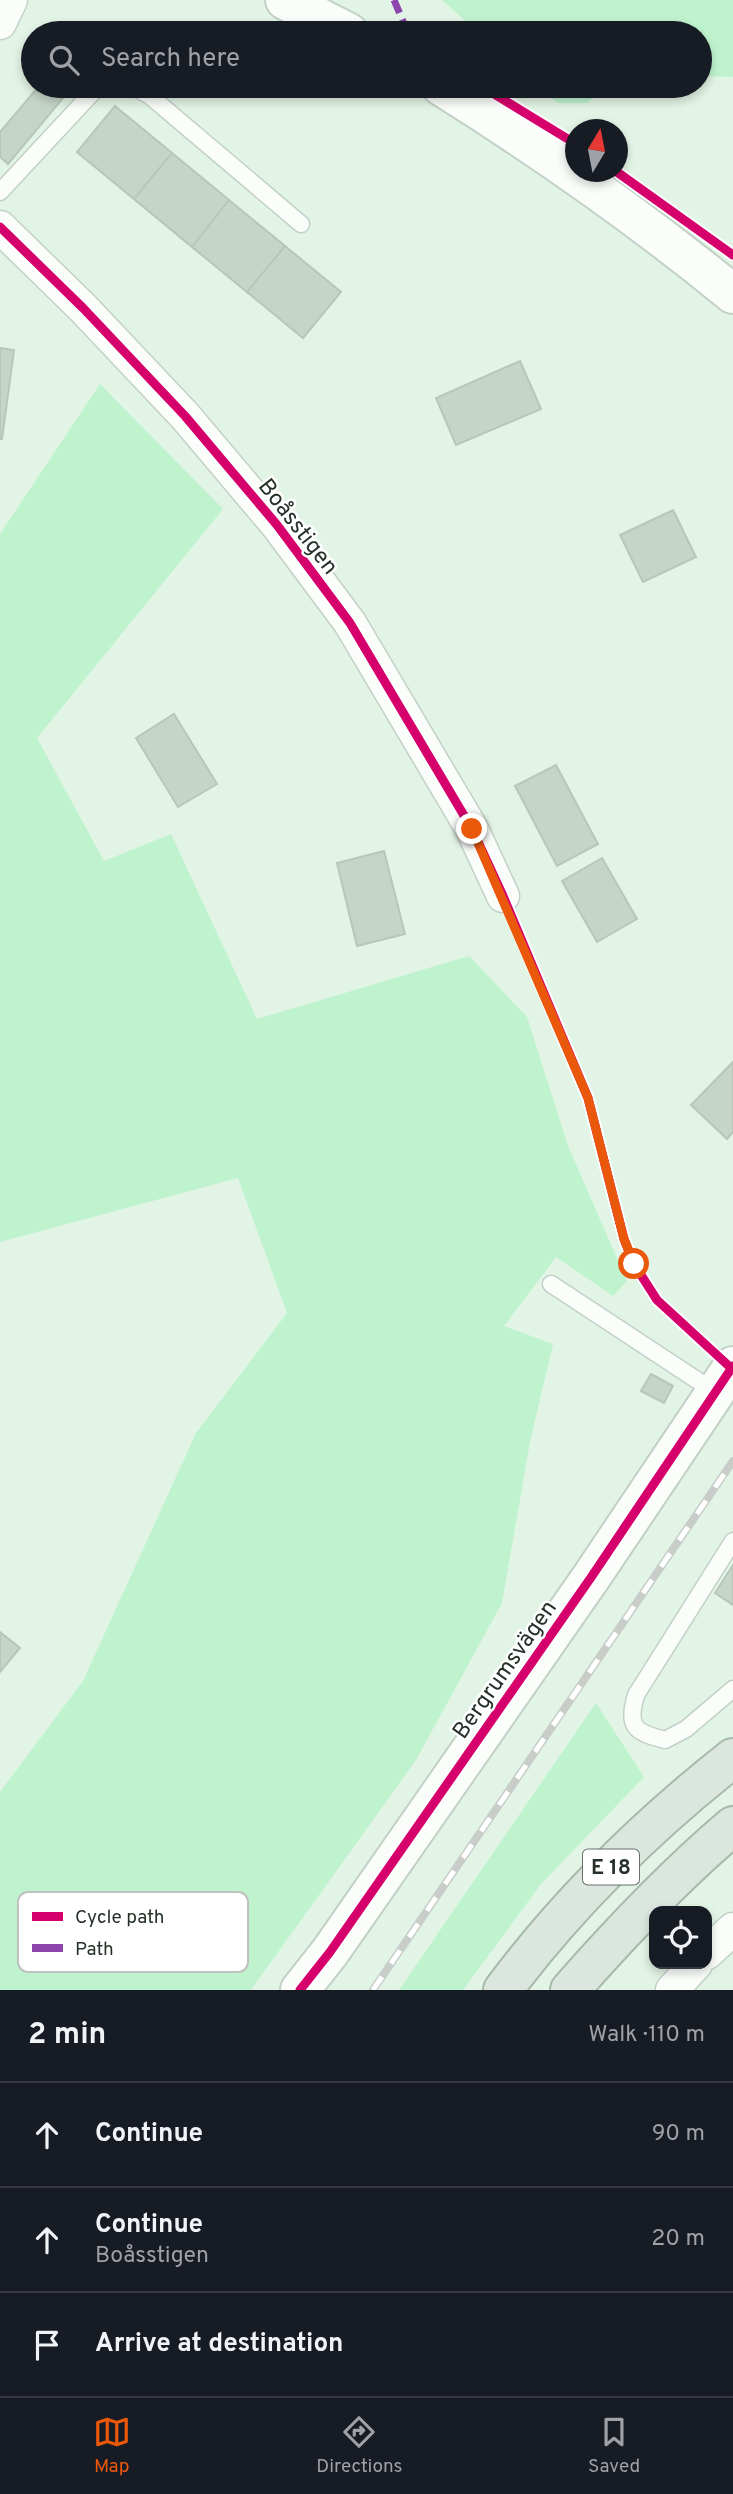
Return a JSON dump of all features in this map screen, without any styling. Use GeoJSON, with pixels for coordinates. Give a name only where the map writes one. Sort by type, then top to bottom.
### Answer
{"type":"FeatureCollection","features":[{"type":"Feature","properties":{"kind":"highway","name":"E 18"},"geometry":{"type":"LineString","coordinates":[[503,1990],[544,1939],[600,1879],[653,1826],[733,1758]]}},
{"type":"Feature","properties":{"kind":"highway","name":"E 18"},"geometry":{"type":"LineString","coordinates":[[570,1990],[612,1942],[688,1864],[733,1826]]}},
{"type":"Feature","properties":{"kind":"street"},"geometry":{"type":"LineString","coordinates":[[0,23],[11,0]]}},
{"type":"Feature","properties":{"kind":"street"},"geometry":{"type":"LineString","coordinates":[[285,0],[326,21]]}},
{"type":"Feature","properties":{"kind":"street"},"geometry":{"type":"LineString","coordinates":[[459,98],[594,186],[665,238],[733,294]]}},
{"type":"Feature","properties":{"kind":"street","name":"Boåsstigen"},"geometry":{"type":"LineString","coordinates":[[0,227],[83,308],[186,416],[277,525],[350,623],[472,829],[503,897]]}},
{"type":"Feature","properties":{"kind":"street","name":"Bergrumsvägen"},"geometry":{"type":"LineString","coordinates":[[300,1990],[330,1952],[560,1621],[724,1379]]}},
{"type":"Feature","properties":{"kind":"street"},"geometry":{"type":"LineString","coordinates":[[712,1948],[733,1929]]}},
{"type":"Feature","properties":{"kind":"street"},"geometry":{"type":"LineString","coordinates":[[672,1990],[691,1969]]}},
{"type":"Feature","properties":{"kind":"lane"},"geometry":{"type":"LineString","coordinates":[[0,191],[87,98]]}},
{"type":"Feature","properties":{"kind":"lane"},"geometry":{"type":"LineString","coordinates":[[152,98],[301,224]]}},
{"type":"Feature","properties":{"kind":"lane"},"geometry":{"type":"LineString","coordinates":[[551,1284],[724,1379]]}},
{"type":"Feature","properties":{"kind":"lane"},"geometry":{"type":"LineString","coordinates":[[733,1541],[636,1695],[630,1715],[635,1727],[646,1735],[665,1740],[686,1729],[733,1689]]}},
{"type":"Feature","properties":{"kind":"green space"},"geometry":{"type":"Polygon","coordinates":[[[442,0],[733,0],[733,77],[712,76],[712,21],[466,21],[442,0]]]}},
{"type":"Feature","properties":{"kind":"green space"},"geometry":{"type":"Polygon","coordinates":[[[552,98],[593,98],[587,103],[558,103],[552,98]]]}},
{"type":"Feature","properties":{"kind":"green space"},"geometry":{"type":"Polygon","coordinates":[[[100,384],[223,509],[37,738],[104,861],[171,834],[257,1019],[469,956],[527,1017],[568,1146],[627,1281],[613,1296],[556,1257],[504,1326],[553,1344],[530,1442],[502,1603],[416,1760],[251,1990],[0,1990],[0,1792],[83,1681],[196,1433],[287,1313],[238,1178],[0,1242],[0,534],[100,384]]]}},
{"type":"Feature","properties":{"kind":"green space"},"geometry":{"type":"Polygon","coordinates":[[[596,1703],[644,1777],[541,1884],[463,1990],[399,1990],[596,1703]]]}},
{"type":"Feature","properties":{"kind":"building"},"geometry":{"type":"Polygon","coordinates":[[[29,98],[63,98],[8,164],[0,157],[0,132],[29,98]]]}},
{"type":"Feature","properties":{"kind":"building"},"geometry":{"type":"Polygon","coordinates":[[[115,106],[172,153],[134,199],[77,152],[115,106]]]}},
{"type":"Feature","properties":{"kind":"building"},"geometry":{"type":"Polygon","coordinates":[[[172,153],[229,200],[192,247],[134,199],[172,153]]]}},
{"type":"Feature","properties":{"kind":"building"},"geometry":{"type":"Polygon","coordinates":[[[229,200],[285,246],[247,292],[192,247],[229,200]]]}},
{"type":"Feature","properties":{"kind":"building"},"geometry":{"type":"Polygon","coordinates":[[[285,246],[341,292],[303,338],[247,292],[285,246]]]}},
{"type":"Feature","properties":{"kind":"building"},"geometry":{"type":"Polygon","coordinates":[[[0,348],[14,350],[2,439],[0,439],[0,348]]]}},
{"type":"Feature","properties":{"kind":"building"},"geometry":{"type":"Polygon","coordinates":[[[520,361],[541,409],[456,445],[436,398],[520,361]]]}},
{"type":"Feature","properties":{"kind":"building"},"geometry":{"type":"Polygon","coordinates":[[[673,510],[696,557],[643,582],[620,535],[673,510]]]}},
{"type":"Feature","properties":{"kind":"building"},"geometry":{"type":"Polygon","coordinates":[[[174,714],[217,784],[178,807],[136,738],[174,714]]]}},
{"type":"Feature","properties":{"kind":"building"},"geometry":{"type":"Polygon","coordinates":[[[556,765],[598,844],[557,866],[515,786],[556,765]]]}},
{"type":"Feature","properties":{"kind":"building"},"geometry":{"type":"Polygon","coordinates":[[[384,851],[405,934],[357,946],[337,863],[384,851]]]}},
{"type":"Feature","properties":{"kind":"building"},"geometry":{"type":"Polygon","coordinates":[[[602,858],[637,919],[597,942],[562,881],[602,858]]]}},
{"type":"Feature","properties":{"kind":"building"},"geometry":{"type":"Polygon","coordinates":[[[733,1062],[733,1132],[727,1139],[691,1105],[733,1062]]]}},
{"type":"Feature","properties":{"kind":"building"},"geometry":{"type":"Polygon","coordinates":[[[651,1374],[673,1386],[664,1403],[641,1391],[651,1374]]]}},
{"type":"Feature","properties":{"kind":"building"},"geometry":{"type":"Polygon","coordinates":[[[733,1565],[733,1605],[715,1593],[733,1565]]]}},
{"type":"Feature","properties":{"kind":"building"},"geometry":{"type":"Polygon","coordinates":[[[0,1632],[20,1648],[0,1672],[0,1632]]]}},
{"type":"Feature","properties":{"kind":"railway"},"geometry":{"type":"LineString","coordinates":[[373,1990],[733,1461]]}},
{"type":"Feature","properties":{"kind":"marked path"},"geometry":{"type":"LineString","coordinates":[[394,0],[403,21]]}},
{"type":"Feature","properties":{"kind":"cycle path"},"geometry":{"type":"LineString","coordinates":[[501,98],[565,137]]}},
{"type":"Feature","properties":{"kind":"cycle path"},"geometry":{"type":"LineString","coordinates":[[628,180],[733,255]]}},
{"type":"Feature","properties":{"kind":"cycle path"},"geometry":{"type":"LineString","coordinates":[[0,227],[83,308],[185,416],[277,525],[350,623],[472,829],[503,896],[588,1098],[624,1239],[634,1264],[657,1300],[731,1368]]}},
{"type":"Feature","properties":{"kind":"cycle path"},"geometry":{"type":"LineString","coordinates":[[300,1990],[330,1952],[592,1576],[733,1366]]}},
{"type":"Feature","properties":{"kind":"route"},"geometry":{"type":"LineString","coordinates":[[472,829],[588,1098],[624,1239],[634,1264]]}}]}
